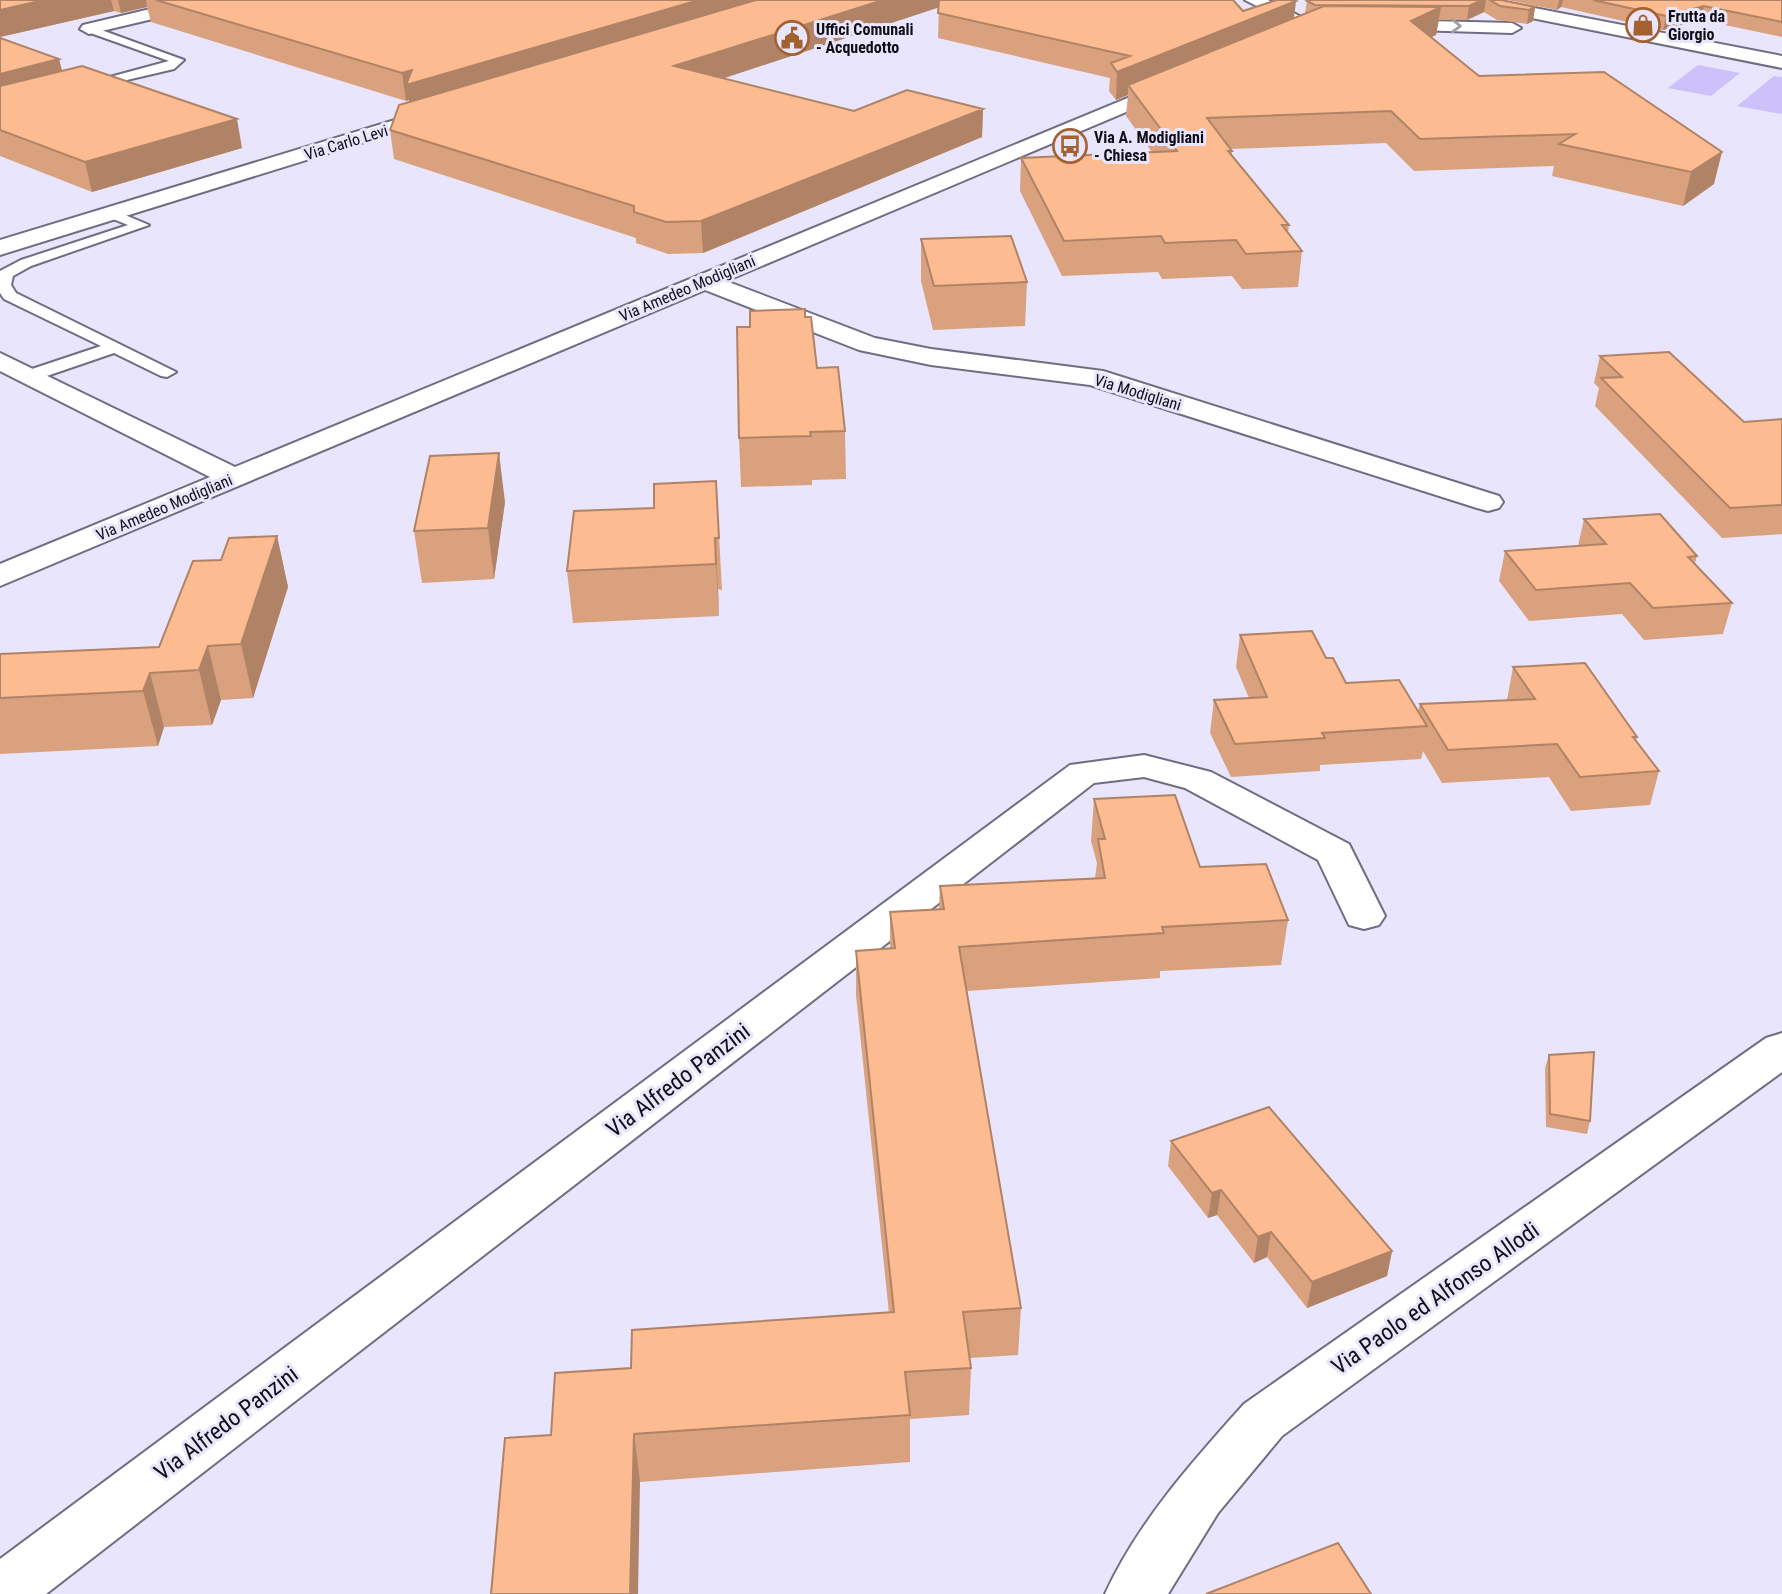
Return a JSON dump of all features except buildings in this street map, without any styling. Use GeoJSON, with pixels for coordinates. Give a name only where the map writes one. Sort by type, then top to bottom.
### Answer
{"type":"FeatureCollection","features":[{"type":"Feature","properties":{"kind":"street"},"geometry":{"type":"LineString","coordinates":[[89,30],[210,0]]}},
{"type":"Feature","properties":{"kind":"street"},"geometry":{"type":"LineString","coordinates":[[1254,0],[1320,27],[1282,40]]}},
{"type":"Feature","properties":{"kind":"street"},"geometry":{"type":"LineString","coordinates":[[1467,0],[1782,62]]}},
{"type":"Feature","properties":{"kind":"street"},"geometry":{"type":"LineString","coordinates":[[1518,0],[1570,21]]}},
{"type":"Feature","properties":{"kind":"street"},"geometry":{"type":"LineString","coordinates":[[1373,25],[1626,33]]}},
{"type":"Feature","properties":{"kind":"street","name":"Via Amedeo Modigliani"},"geometry":{"type":"LineString","coordinates":[[0,576],[1203,73]]}},
{"type":"Feature","properties":{"kind":"street","name":"Via Carlo Levi"},"geometry":{"type":"LineString","coordinates":[[0,248],[460,107]]}},
{"type":"Feature","properties":{"kind":"street","name":"Via Modigliani"},"geometry":{"type":"LineString","coordinates":[[704,281],[868,344],[931,357],[1093,377],[1488,502]]}},
{"type":"Feature","properties":{"kind":"street"},"geometry":{"type":"LineString","coordinates":[[0,361],[234,478]]}},
{"type":"Feature","properties":{"kind":"street","name":"Via Alfredo Panzini"},"geometry":{"type":"LineString","coordinates":[[0,1594],[1083,773],[1144,766],[1198,780],[1335,853],[1364,916]]}},
{"type":"Feature","properties":{"kind":"street","name":"Via Paolo ed Alfonso Allodi"},"geometry":{"type":"LineString","coordinates":[[1135,1594],[1198,1495],[1264,1420],[1782,1049]]}},
{"type":"Feature","properties":{"kind":"lane"},"geometry":{"type":"LineString","coordinates":[[74,91],[170,66],[178,60],[89,30]]}},
{"type":"Feature","properties":{"kind":"lane"},"geometry":{"type":"LineString","coordinates":[[113,214],[142,225],[26,263],[6,274],[4,285],[10,296],[167,372]]}},
{"type":"Feature","properties":{"kind":"lane"},"geometry":{"type":"LineString","coordinates":[[29,376],[115,347]]}},
{"type":"Feature","properties":{"kind":"shaded area"},"geometry":{"type":"Polygon","coordinates":[[[1698,65],[1740,73],[1711,96],[1668,88],[1698,65]]]}},
{"type":"Feature","properties":{"kind":"shaded area"},"geometry":{"type":"Polygon","coordinates":[[[1774,76],[1782,77],[1782,114],[1737,106],[1774,76]]]}},
{"type":"Feature","properties":{"kind":"place","name":"Frutta da Giorgio"},"geometry":{"type":"Point","coordinates":[1643,25]}},
{"type":"Feature","properties":{"kind":"place","name":"Uffici Comunali - Acquedotto"},"geometry":{"type":"Point","coordinates":[792,38]}},
{"type":"Feature","properties":{"kind":"place","name":"Via A. Modigliani - Chiesa"},"geometry":{"type":"Point","coordinates":[1070,146]}}]}
